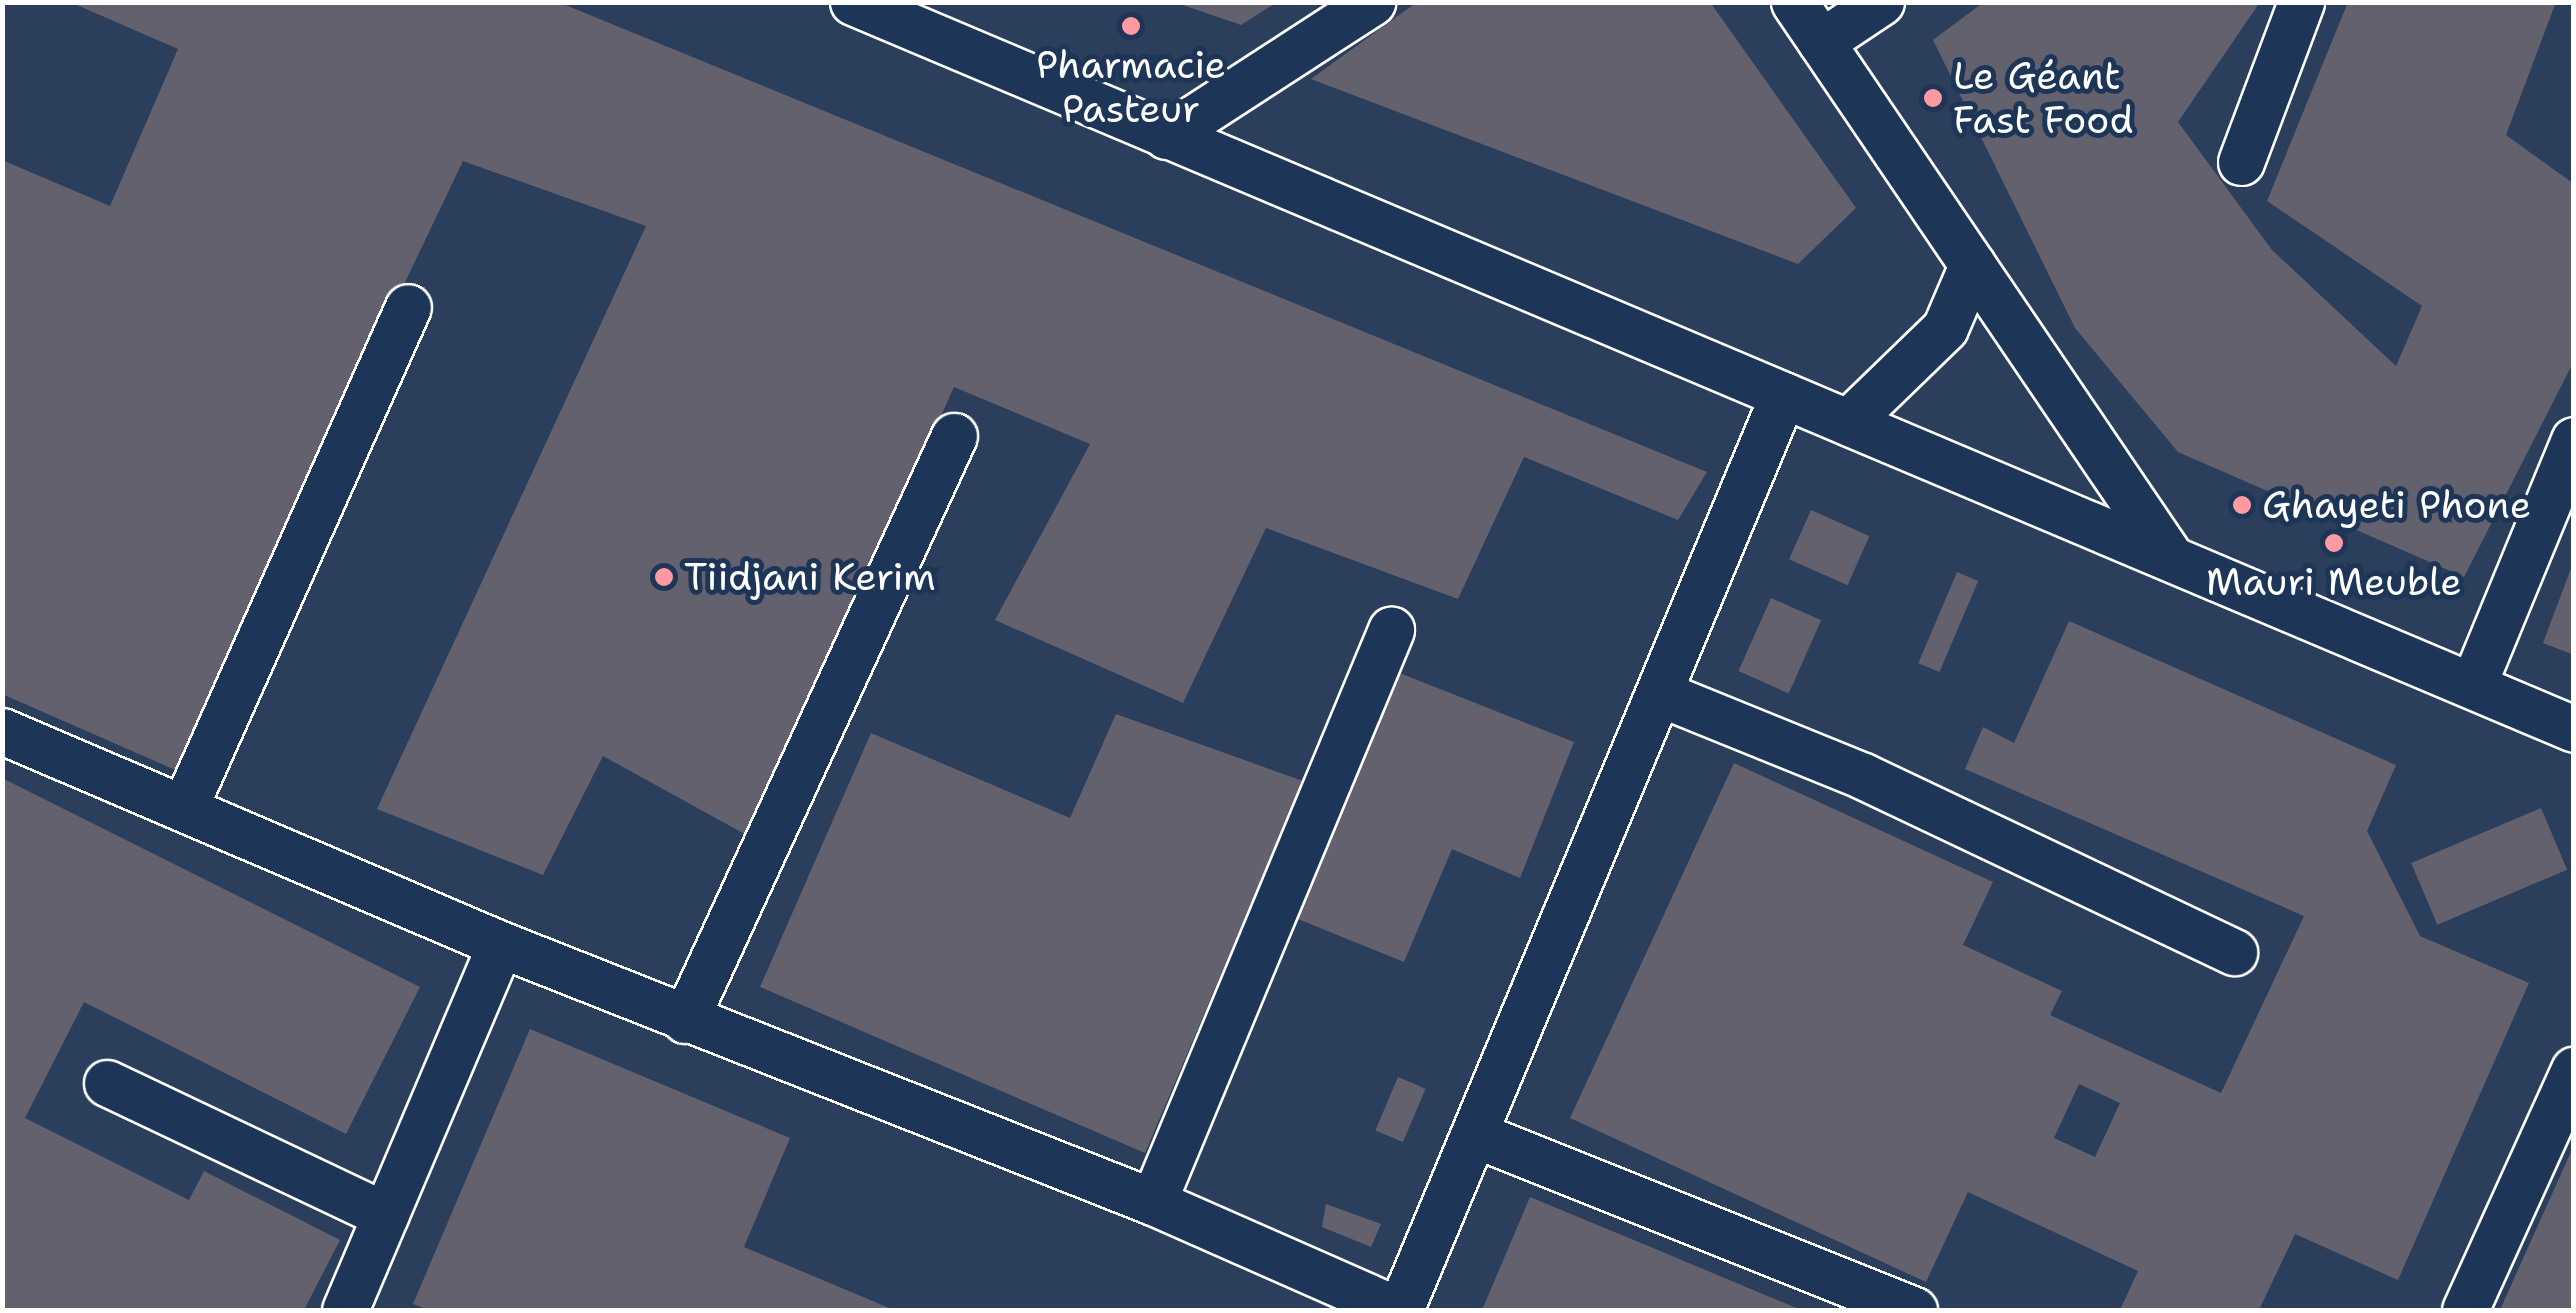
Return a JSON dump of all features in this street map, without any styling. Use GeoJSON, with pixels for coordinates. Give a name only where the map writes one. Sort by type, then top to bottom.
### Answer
{"type":"FeatureCollection","features":[{"type":"Feature","properties":{"kind":"street"},"geometry":{"type":"LineString","coordinates":[[853,2],[921,14],[1166,136],[2574,728]]}},
{"type":"Feature","properties":{"kind":"street"},"geometry":{"type":"LineString","coordinates":[[1166,136],[1372,2]]}},
{"type":"Feature","properties":{"kind":"street"},"geometry":{"type":"LineString","coordinates":[[1794,2],[2172,558]]}},
{"type":"Feature","properties":{"kind":"street"},"geometry":{"type":"LineString","coordinates":[[1821,42],[1881,2]]}},
{"type":"Feature","properties":{"kind":"street"},"geometry":{"type":"LineString","coordinates":[[2241,162],[2301,2]]}},
{"type":"Feature","properties":{"kind":"street"},"geometry":{"type":"LineString","coordinates":[[1848,422],[1946,328],[1972,265]]}},
{"type":"Feature","properties":{"kind":"street"},"geometry":{"type":"LineString","coordinates":[[186,804],[408,307]]}},
{"type":"Feature","properties":{"kind":"street"},"geometry":{"type":"LineString","coordinates":[[2,730],[186,804],[500,944],[1153,1202],[1399,1310],[1784,395]]}},
{"type":"Feature","properties":{"kind":"street"},"geometry":{"type":"LineString","coordinates":[[685,1020],[954,436]]}},
{"type":"Feature","properties":{"kind":"street"},"geometry":{"type":"LineString","coordinates":[[2473,685],[2574,440]]}},
{"type":"Feature","properties":{"kind":"street"},"geometry":{"type":"LineString","coordinates":[[1153,1202],[1390,630]]}},
{"type":"Feature","properties":{"kind":"street"},"geometry":{"type":"LineString","coordinates":[[1659,692],[1862,776],[2234,952]]}},
{"type":"Feature","properties":{"kind":"street"},"geometry":{"type":"LineString","coordinates":[[346,1310],[500,944]]}},
{"type":"Feature","properties":{"kind":"street"},"geometry":{"type":"LineString","coordinates":[[2465,1310],[2574,1070]]}},
{"type":"Feature","properties":{"kind":"street"},"geometry":{"type":"LineString","coordinates":[[107,1083],[386,1215]]}},
{"type":"Feature","properties":{"kind":"street"},"geometry":{"type":"LineString","coordinates":[[1474,1134],[1914,1310]]}},
{"type":"Feature","properties":{"kind":"building"},"geometry":{"type":"Polygon","coordinates":[[[70,2],[558,2],[1707,472],[1678,520],[1524,457],[1458,599],[1266,528],[1183,703],[995,620],[1090,444],[954,387],[750,837],[603,756],[543,875],[377,809],[646,226],[463,161],[298,506],[180,772],[2,694],[2,160],[110,206],[178,49],[70,2]]]}},
{"type":"Feature","properties":{"kind":"building"},"geometry":{"type":"Polygon","coordinates":[[[1174,2],[1277,2],[1241,25],[1174,2]]]}},
{"type":"Feature","properties":{"kind":"building"},"geometry":{"type":"Polygon","coordinates":[[[1417,2],[1710,2],[1856,208],[1798,264],[1311,79],[1417,2]]]}},
{"type":"Feature","properties":{"kind":"building"},"geometry":{"type":"Polygon","coordinates":[[[1984,2],[2260,2],[2178,122],[2272,250],[2396,366],[2422,306],[2267,201],[2348,2],[2556,2],[2506,135],[2574,184],[2574,361],[2464,577],[2178,452],[2075,328],[1933,40],[1984,2]]]}},
{"type":"Feature","properties":{"kind":"building"},"geometry":{"type":"Polygon","coordinates":[[[1811,510],[1869,536],[1848,585],[1789,559],[1811,510]]]}},
{"type":"Feature","properties":{"kind":"building"},"geometry":{"type":"Polygon","coordinates":[[[2574,563],[2574,655],[2543,643],[2574,563]]]}},
{"type":"Feature","properties":{"kind":"building"},"geometry":{"type":"Polygon","coordinates":[[[1957,572],[1978,581],[1939,672],[1918,663],[1957,572]]]}},
{"type":"Feature","properties":{"kind":"building"},"geometry":{"type":"Polygon","coordinates":[[[1771,598],[1821,620],[1789,693],[1738,671],[1771,598]]]}},
{"type":"Feature","properties":{"kind":"building"},"geometry":{"type":"Polygon","coordinates":[[[2069,621],[2396,765],[2367,831],[2420,936],[2529,983],[2398,1280],[2295,1234],[2259,1310],[2120,1310],[2138,1271],[1968,1192],[1926,1282],[1570,1118],[1734,763],[1993,882],[1963,945],[2062,991],[2050,1015],[2221,1093],[2304,916],[1965,769],[1983,727],[2014,743],[2069,621]],[[2079,1084],[2054,1138],[2095,1157],[2120,1103],[2079,1084]]]}},
{"type":"Feature","properties":{"kind":"building"},"geometry":{"type":"Polygon","coordinates":[[[1392,670],[1574,742],[1520,878],[1452,849],[1404,962],[1293,917],[1392,670]]]}},
{"type":"Feature","properties":{"kind":"building"},"geometry":{"type":"Polygon","coordinates":[[[1116,714],[1303,781],[1145,1153],[760,987],[871,733],[1070,818],[1116,714]]]}},
{"type":"Feature","properties":{"kind":"building"},"geometry":{"type":"Polygon","coordinates":[[[2,778],[420,987],[346,1134],[84,1002],[25,1118],[189,1200],[204,1171],[340,1240],[304,1310],[2,1310],[2,778]]]}},
{"type":"Feature","properties":{"kind":"building"},"geometry":{"type":"Polygon","coordinates":[[[2541,808],[2567,870],[2437,925],[2411,863],[2541,808]]]}},
{"type":"Feature","properties":{"kind":"building"},"geometry":{"type":"Polygon","coordinates":[[[530,1029],[790,1138],[744,1247],[894,1310],[429,1310],[413,1304],[530,1029]]]}},
{"type":"Feature","properties":{"kind":"building"},"geometry":{"type":"Polygon","coordinates":[[[1398,1077],[1426,1089],[1403,1142],[1375,1130],[1398,1077]]]}},
{"type":"Feature","properties":{"kind":"building"},"geometry":{"type":"Polygon","coordinates":[[[2574,1145],[2574,1310],[2500,1310],[2574,1145]]]}},
{"type":"Feature","properties":{"kind":"building"},"geometry":{"type":"Polygon","coordinates":[[[1530,1197],[1653,1248],[1801,1310],[1482,1310],[1530,1197]]]}},
{"type":"Feature","properties":{"kind":"building"},"geometry":{"type":"Polygon","coordinates":[[[1326,1204],[1381,1224],[1371,1247],[1322,1227],[1326,1204]]]}},
{"type":"Feature","properties":{"kind":"place","name":"Pharmacie Pasteur"},"geometry":{"type":"Point","coordinates":[1131,26]}},
{"type":"Feature","properties":{"kind":"place","name":"Le Géant Fast Food"},"geometry":{"type":"Point","coordinates":[1933,98]}},
{"type":"Feature","properties":{"kind":"place","name":"Ghayeti Phone"},"geometry":{"type":"Point","coordinates":[2242,505]}},
{"type":"Feature","properties":{"kind":"place","name":"Mauri Meuble"},"geometry":{"type":"Point","coordinates":[2334,543]}},
{"type":"Feature","properties":{"kind":"place","name":"Tiidjani Kerim"},"geometry":{"type":"Point","coordinates":[664,577]}}]}
